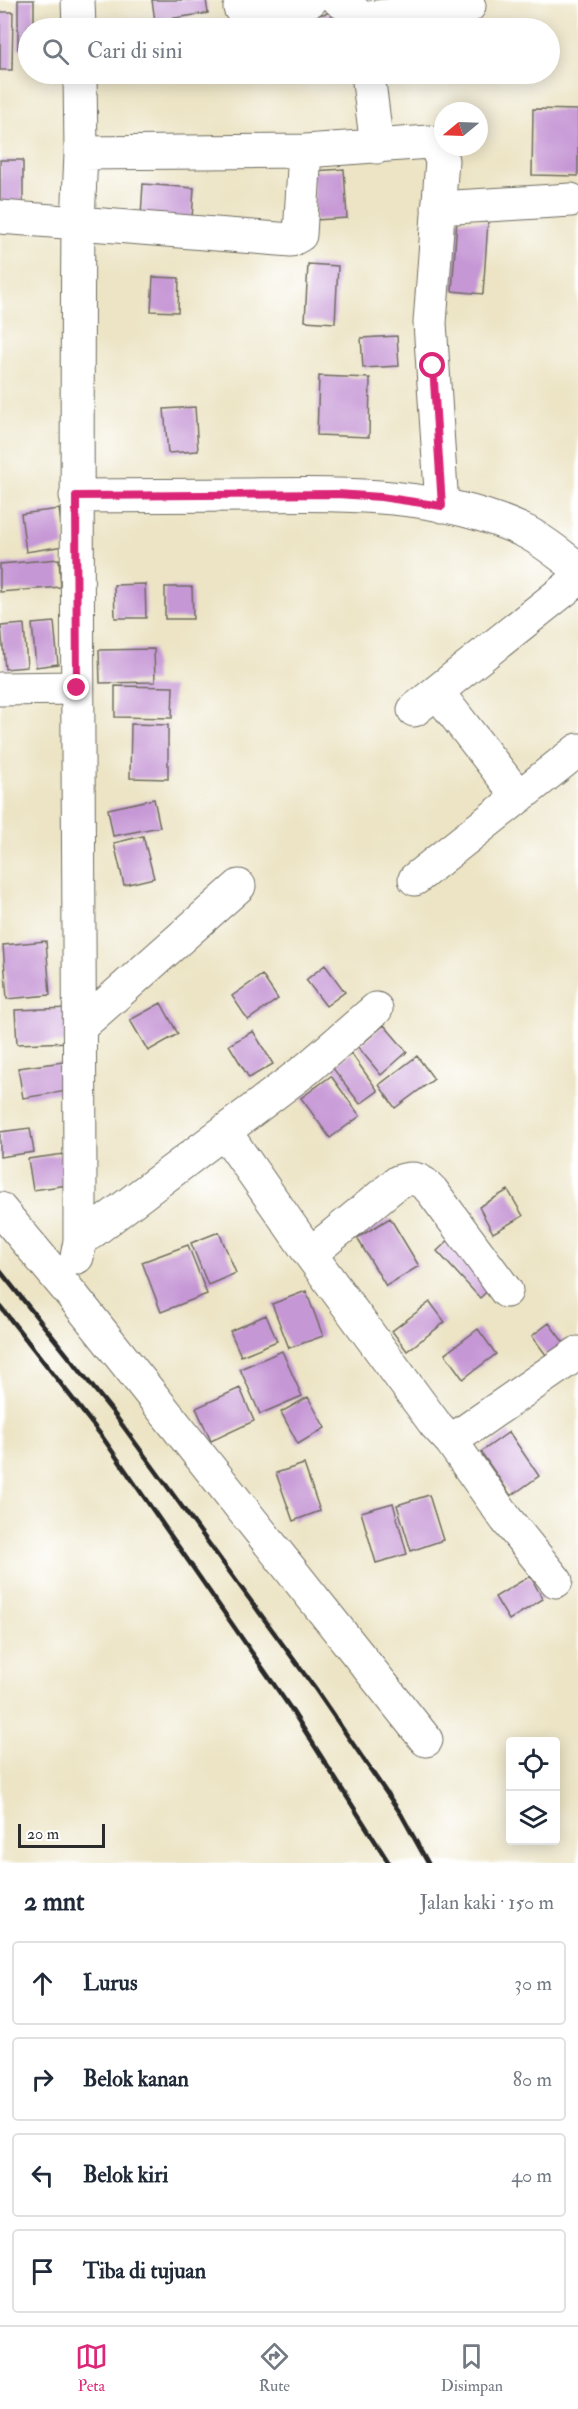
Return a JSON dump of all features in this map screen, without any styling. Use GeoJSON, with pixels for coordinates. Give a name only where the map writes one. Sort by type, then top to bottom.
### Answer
{"type":"FeatureCollection","features":[{"type":"Feature","properties":{"kind":"street"},"geometry":{"type":"LineString","coordinates":[[78,0],[79,18]]}},
{"type":"Feature","properties":{"kind":"street"},"geometry":{"type":"LineString","coordinates":[[240,8],[311,0]]}},
{"type":"Feature","properties":{"kind":"street"},"geometry":{"type":"LineString","coordinates":[[354,16],[469,6]]}},
{"type":"Feature","properties":{"kind":"street"},"geometry":{"type":"LineString","coordinates":[[72,1295],[80,1241],[76,496],[80,84]]}},
{"type":"Feature","properties":{"kind":"street"},"geometry":{"type":"LineString","coordinates":[[369,84],[377,147]]}},
{"type":"Feature","properties":{"kind":"street"},"geometry":{"type":"LineString","coordinates":[[81,153],[305,151],[429,142],[435,145],[442,160],[430,323],[455,509]]}},
{"type":"Feature","properties":{"kind":"street"},"geometry":{"type":"LineString","coordinates":[[0,217],[291,240],[300,235],[305,151]]}},
{"type":"Feature","properties":{"kind":"street"},"geometry":{"type":"LineString","coordinates":[[438,208],[571,200]]}},
{"type":"Feature","properties":{"kind":"street"},"geometry":{"type":"LineString","coordinates":[[76,496],[337,494],[381,497],[455,509],[526,532],[578,568]]}},
{"type":"Feature","properties":{"kind":"street"},"geometry":{"type":"LineString","coordinates":[[519,797],[425,701],[578,579]]}},
{"type":"Feature","properties":{"kind":"street"},"geometry":{"type":"LineString","coordinates":[[0,689],[77,688]]}},
{"type":"Feature","properties":{"kind":"street"},"geometry":{"type":"LineString","coordinates":[[415,879],[578,750]]}},
{"type":"Feature","properties":{"kind":"street"},"geometry":{"type":"LineString","coordinates":[[80,1027],[240,885]]}},
{"type":"Feature","properties":{"kind":"street"},"geometry":{"type":"LineString","coordinates":[[80,1241],[308,1068],[376,1009]]}},
{"type":"Feature","properties":{"kind":"street"},"geometry":{"type":"LineString","coordinates":[[225,1132],[310,1254],[435,1424],[452,1440],[506,1519],[556,1581]]}},
{"type":"Feature","properties":{"kind":"street"},"geometry":{"type":"LineString","coordinates":[[310,1254],[398,1182],[411,1178],[417,1179],[432,1191],[506,1291]]}},
{"type":"Feature","properties":{"kind":"street"},"geometry":{"type":"LineString","coordinates":[[0,1209],[72,1295],[426,1740]]}},
{"type":"Feature","properties":{"kind":"street"},"geometry":{"type":"LineString","coordinates":[[452,1440],[578,1353]]}},
{"type":"Feature","properties":{"kind":"building"},"geometry":{"type":"Polygon","coordinates":[[[18,0],[34,0],[34,18],[18,18],[18,0]]]}},
{"type":"Feature","properties":{"kind":"building"},"geometry":{"type":"Polygon","coordinates":[[[152,0],[206,0],[208,13],[175,18],[155,18],[152,0]]]}},
{"type":"Feature","properties":{"kind":"building"},"geometry":{"type":"Polygon","coordinates":[[[344,10],[345,18],[302,18],[344,10]]]}},
{"type":"Feature","properties":{"kind":"building"},"geometry":{"type":"Polygon","coordinates":[[[0,12],[13,12],[12,70],[0,70],[0,12]]]}},
{"type":"Feature","properties":{"kind":"building"},"geometry":{"type":"Polygon","coordinates":[[[533,109],[578,110],[578,176],[532,175],[533,109]]]}},
{"type":"Feature","properties":{"kind":"building"},"geometry":{"type":"Polygon","coordinates":[[[0,160],[23,160],[23,203],[0,203],[0,160]]]}},
{"type":"Feature","properties":{"kind":"building"},"geometry":{"type":"Polygon","coordinates":[[[344,169],[347,218],[315,220],[312,171],[344,169]]]}},
{"type":"Feature","properties":{"kind":"building"},"geometry":{"type":"Polygon","coordinates":[[[143,184],[194,188],[192,219],[141,216],[143,184]]]}},
{"type":"Feature","properties":{"kind":"building"},"geometry":{"type":"Polygon","coordinates":[[[457,220],[488,222],[483,294],[452,291],[457,220]]]}},
{"type":"Feature","properties":{"kind":"building"},"geometry":{"type":"Polygon","coordinates":[[[308,264],[338,266],[335,323],[305,321],[308,264]]]}},
{"type":"Feature","properties":{"kind":"building"},"geometry":{"type":"Polygon","coordinates":[[[153,277],[179,278],[178,312],[151,311],[153,277]]]}},
{"type":"Feature","properties":{"kind":"building"},"geometry":{"type":"Polygon","coordinates":[[[397,336],[399,366],[363,368],[361,338],[397,336]]]}},
{"type":"Feature","properties":{"kind":"building"},"geometry":{"type":"Polygon","coordinates":[[[319,376],[370,378],[369,437],[317,435],[319,376]]]}},
{"type":"Feature","properties":{"kind":"building"},"geometry":{"type":"Polygon","coordinates":[[[195,407],[198,451],[168,453],[164,409],[195,407]]]}},
{"type":"Feature","properties":{"kind":"building"},"geometry":{"type":"Polygon","coordinates":[[[59,509],[64,546],[26,552],[21,514],[59,509]]]}},
{"type":"Feature","properties":{"kind":"building"},"geometry":{"type":"Polygon","coordinates":[[[59,559],[61,587],[0,592],[0,564],[59,559]]]}},
{"type":"Feature","properties":{"kind":"building"},"geometry":{"type":"Polygon","coordinates":[[[145,584],[146,618],[115,618],[114,585],[145,584]]]}},
{"type":"Feature","properties":{"kind":"building"},"geometry":{"type":"Polygon","coordinates":[[[165,587],[192,587],[193,619],[165,619],[165,587]]]}},
{"type":"Feature","properties":{"kind":"building"},"geometry":{"type":"Polygon","coordinates":[[[54,622],[58,664],[36,667],[32,624],[54,622]]]}},
{"type":"Feature","properties":{"kind":"building"},"geometry":{"type":"Polygon","coordinates":[[[24,624],[27,667],[5,669],[1,626],[24,624]]]}},
{"type":"Feature","properties":{"kind":"building"},"geometry":{"type":"Polygon","coordinates":[[[154,649],[155,682],[100,683],[99,650],[154,649]]]}},
{"type":"Feature","properties":{"kind":"building"},"geometry":{"type":"Polygon","coordinates":[[[115,686],[173,687],[172,718],[115,717],[115,686]]]}},
{"type":"Feature","properties":{"kind":"building"},"geometry":{"type":"Polygon","coordinates":[[[131,724],[168,725],[168,779],[130,778],[131,724]]]}},
{"type":"Feature","properties":{"kind":"building"},"geometry":{"type":"Polygon","coordinates":[[[154,799],[160,827],[113,836],[108,809],[154,799]]]}},
{"type":"Feature","properties":{"kind":"building"},"geometry":{"type":"Polygon","coordinates":[[[143,836],[154,878],[124,885],[114,843],[143,836]]]}},
{"type":"Feature","properties":{"kind":"building"},"geometry":{"type":"Polygon","coordinates":[[[46,941],[50,995],[7,999],[3,945],[46,941]]]}},
{"type":"Feature","properties":{"kind":"building"},"geometry":{"type":"Polygon","coordinates":[[[325,965],[345,992],[326,1006],[306,980],[325,965]]]}},
{"type":"Feature","properties":{"kind":"building"},"geometry":{"type":"Polygon","coordinates":[[[262,975],[278,999],[248,1020],[232,996],[262,975]]]}},
{"type":"Feature","properties":{"kind":"building"},"geometry":{"type":"Polygon","coordinates":[[[161,1003],[178,1034],[148,1051],[130,1020],[161,1003]]]}},
{"type":"Feature","properties":{"kind":"building"},"geometry":{"type":"Polygon","coordinates":[[[70,1008],[72,1042],[17,1044],[15,1010],[70,1008]]]}},
{"type":"Feature","properties":{"kind":"building"},"geometry":{"type":"Polygon","coordinates":[[[384,1025],[407,1052],[381,1075],[358,1047],[384,1025]]]}},
{"type":"Feature","properties":{"kind":"building"},"geometry":{"type":"Polygon","coordinates":[[[253,1031],[273,1064],[249,1078],[229,1045],[253,1031]]]}},
{"type":"Feature","properties":{"kind":"building"},"geometry":{"type":"Polygon","coordinates":[[[351,1053],[378,1091],[360,1104],[332,1067],[351,1053]]]}},
{"type":"Feature","properties":{"kind":"building"},"geometry":{"type":"Polygon","coordinates":[[[417,1056],[434,1079],[395,1108],[379,1085],[417,1056]]]}},
{"type":"Feature","properties":{"kind":"building"},"geometry":{"type":"Polygon","coordinates":[[[63,1062],[68,1091],[23,1098],[18,1068],[63,1062]]]}},
{"type":"Feature","properties":{"kind":"building"},"geometry":{"type":"Polygon","coordinates":[[[331,1076],[360,1116],[330,1138],[301,1098],[331,1076]]]}},
{"type":"Feature","properties":{"kind":"building"},"geometry":{"type":"Polygon","coordinates":[[[30,1128],[34,1152],[0,1157],[0,1132],[30,1128]]]}},
{"type":"Feature","properties":{"kind":"building"},"geometry":{"type":"Polygon","coordinates":[[[64,1154],[68,1185],[33,1190],[28,1159],[64,1154]]]}},
{"type":"Feature","properties":{"kind":"building"},"geometry":{"type":"Polygon","coordinates":[[[508,1190],[523,1216],[493,1233],[479,1207],[508,1190]]]}},
{"type":"Feature","properties":{"kind":"building"},"geometry":{"type":"Polygon","coordinates":[[[390,1218],[419,1266],[386,1286],[357,1238],[390,1218]]]}},
{"type":"Feature","properties":{"kind":"building"},"geometry":{"type":"Polygon","coordinates":[[[219,1232],[236,1273],[208,1285],[191,1243],[219,1232]]]}},
{"type":"Feature","properties":{"kind":"building"},"geometry":{"type":"Polygon","coordinates":[[[455,1234],[498,1281],[480,1298],[437,1251],[455,1234]]]}},
{"type":"Feature","properties":{"kind":"building"},"geometry":{"type":"Polygon","coordinates":[[[188,1245],[207,1294],[161,1312],[142,1262],[188,1245]]]}},
{"type":"Feature","properties":{"kind":"building"},"geometry":{"type":"Polygon","coordinates":[[[306,1291],[323,1336],[289,1348],[272,1304],[306,1291]]]}},
{"type":"Feature","properties":{"kind":"building"},"geometry":{"type":"Polygon","coordinates":[[[430,1302],[445,1322],[407,1351],[392,1331],[430,1302]]]}},
{"type":"Feature","properties":{"kind":"building"},"geometry":{"type":"Polygon","coordinates":[[[266,1315],[277,1341],[241,1356],[230,1331],[266,1315]]]}},
{"type":"Feature","properties":{"kind":"building"},"geometry":{"type":"Polygon","coordinates":[[[549,1323],[569,1350],[552,1363],[532,1336],[549,1323]]]}},
{"type":"Feature","properties":{"kind":"building"},"geometry":{"type":"Polygon","coordinates":[[[478,1329],[496,1354],[463,1379],[445,1354],[478,1329]]]}},
{"type":"Feature","properties":{"kind":"building"},"geometry":{"type":"Polygon","coordinates":[[[282,1351],[302,1396],[260,1414],[240,1369],[282,1351]]]}},
{"type":"Feature","properties":{"kind":"building"},"geometry":{"type":"Polygon","coordinates":[[[240,1388],[254,1421],[211,1441],[196,1408],[240,1388]]]}},
{"type":"Feature","properties":{"kind":"building"},"geometry":{"type":"Polygon","coordinates":[[[308,1397],[325,1428],[298,1444],[281,1412],[308,1397]]]}},
{"type":"Feature","properties":{"kind":"building"},"geometry":{"type":"Polygon","coordinates":[[[509,1432],[539,1476],[511,1496],[481,1452],[509,1432]]]}},
{"type":"Feature","properties":{"kind":"building"},"geometry":{"type":"Polygon","coordinates":[[[304,1464],[320,1511],[293,1521],[276,1473],[304,1464]]]}},
{"type":"Feature","properties":{"kind":"building"},"geometry":{"type":"Polygon","coordinates":[[[429,1495],[443,1540],[411,1551],[397,1505],[429,1495]]]}},
{"type":"Feature","properties":{"kind":"building"},"geometry":{"type":"Polygon","coordinates":[[[393,1503],[407,1554],[376,1563],[361,1512],[393,1503]]]}},
{"type":"Feature","properties":{"kind":"building"},"geometry":{"type":"Polygon","coordinates":[[[530,1576],[543,1599],[509,1620],[495,1597],[530,1576]]]}},
{"type":"Feature","properties":{"kind":"railway"},"geometry":{"type":"LineString","coordinates":[[0,1271],[112,1411],[316,1690],[401,1814],[428,1863]]}},
{"type":"Feature","properties":{"kind":"railway"},"geometry":{"type":"LineString","coordinates":[[0,1306],[101,1435],[291,1709],[389,1863]]}},
{"type":"Feature","properties":{"kind":"route"},"geometry":{"type":"LineString","coordinates":[[77,688],[76,496],[337,494],[381,497],[442,506],[433,366]]}}]}
